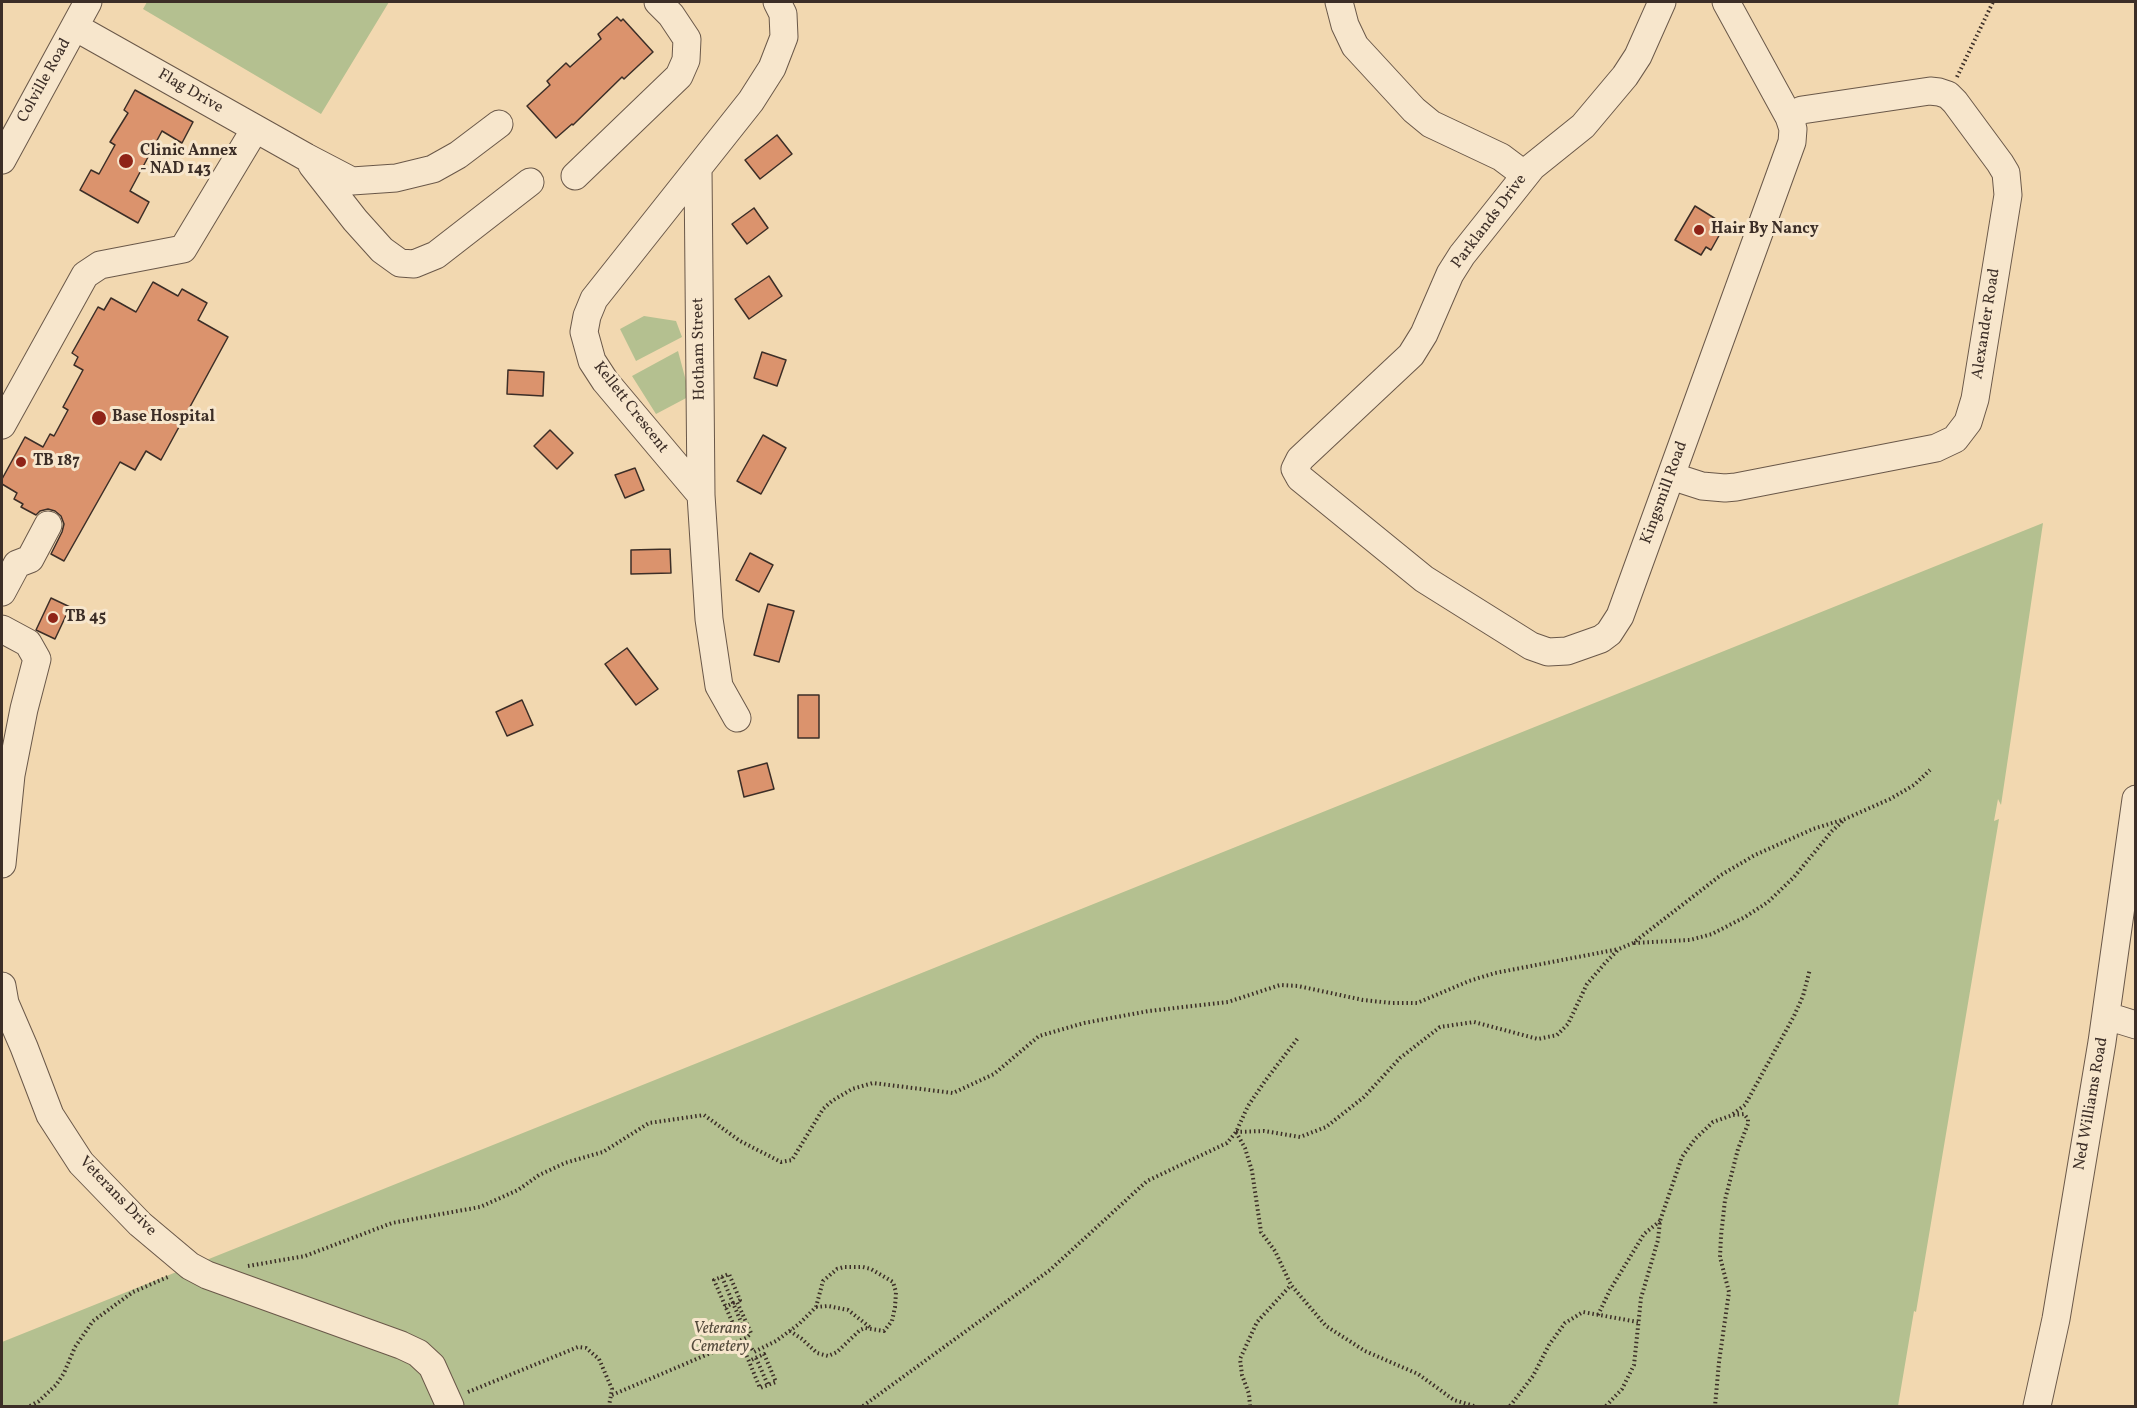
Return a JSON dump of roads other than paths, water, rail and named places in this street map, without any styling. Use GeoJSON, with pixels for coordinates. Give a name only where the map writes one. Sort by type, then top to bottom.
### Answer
{"type":"FeatureCollection","features":[{"type":"Feature","properties":{"kind":"street","name":"Colville Road"},"geometry":{"type":"LineString","coordinates":[[2,160],[88,2]]}},
{"type":"Feature","properties":{"kind":"street"},"geometry":{"type":"LineString","coordinates":[[575,176],[679,76],[686,60],[687,39],[671,15],[658,2]]}},
{"type":"Feature","properties":{"kind":"street"},"geometry":{"type":"LineString","coordinates":[[698,168],[751,101],[772,68],[784,37],[783,14],[777,2]]}},
{"type":"Feature","properties":{"kind":"street"},"geometry":{"type":"LineString","coordinates":[[1339,2],[1345,25],[1355,46],[1414,110],[1431,124],[1501,157],[1525,175]]}},
{"type":"Feature","properties":{"kind":"street","name":"Parklands Drive"},"geometry":{"type":"LineString","coordinates":[[1295,469],[1300,459],[1412,355],[1456,265],[1525,175],[1540,159],[1583,126],[1625,76],[1644,45],[1662,2]]}},
{"type":"Feature","properties":{"kind":"street","name":"Kingsmill Road"},"geometry":{"type":"LineString","coordinates":[[1295,469],[1300,478],[1424,579],[1531,646],[1548,652],[1567,651],[1592,643],[1609,633],[1615,625],[1671,476],[1792,142],[1793,129],[1789,117],[1726,2]]}},
{"type":"Feature","properties":{"kind":"street","name":"Flag Drive"},"geometry":{"type":"LineString","coordinates":[[75,27],[352,181],[396,178],[433,169],[458,155],[499,124]]}},
{"type":"Feature","properties":{"kind":"street","name":"Alexander Road"},"geometry":{"type":"LineString","coordinates":[[1671,476],[1702,486],[1737,487],[1936,448],[1956,439],[1968,422],[1975,399],[2008,195],[2006,173],[1954,102],[1948,95],[1939,92],[1930,91],[1802,110],[1789,117]]}},
{"type":"Feature","properties":{"kind":"street"},"geometry":{"type":"LineString","coordinates":[[2,425],[30,363],[58,311],[85,275],[90,260],[183,249],[255,129]]}},
{"type":"Feature","properties":{"kind":"street"},"geometry":{"type":"LineString","coordinates":[[306,157],[355,220],[382,250],[400,263],[414,264],[436,255],[530,182]]}},
{"type":"Feature","properties":{"kind":"street","name":"Hotham Street"},"geometry":{"type":"LineString","coordinates":[[698,168],[701,495],[709,619],[719,686],[736,718]]}},
{"type":"Feature","properties":{"kind":"street","name":"Kellett Crescent"},"geometry":{"type":"LineString","coordinates":[[698,168],[594,299],[584,332],[592,361],[605,381],[701,495]]}},
{"type":"Feature","properties":{"kind":"street"},"geometry":{"type":"LineString","coordinates":[[2,592],[17,564],[30,560],[48,525]]}},
{"type":"Feature","properties":{"kind":"street"},"geometry":{"type":"LineString","coordinates":[[2,629],[28,643],[38,659],[24,709],[11,775],[2,864]]}},
{"type":"Feature","properties":{"kind":"street","name":"Ned Williams Road"},"geometry":{"type":"LineString","coordinates":[[2037,1407],[2056,1319],[2107,1016],[2136,799]]}},
{"type":"Feature","properties":{"kind":"street","name":"Veterans Drive"},"geometry":{"type":"LineString","coordinates":[[2,1000],[24,1047],[50,1115],[66,1141],[87,1170],[140,1224],[199,1270],[418,1353],[432,1366],[449,1404]]}},
{"type":"Feature","properties":{"kind":"street"},"geometry":{"type":"LineString","coordinates":[[2107,1016],[2136,1025]]}},
{"type":"Feature","properties":{"kind":"place","name":"Clinic Annex - NAD 143"},"geometry":{"type":"Point","coordinates":[126,161]}},
{"type":"Feature","properties":{"kind":"place","name":"Hair By Nancy"},"geometry":{"type":"Point","coordinates":[1699,230]}},
{"type":"Feature","properties":{"kind":"place","name":"Base Hospital"},"geometry":{"type":"Point","coordinates":[99,418]}},
{"type":"Feature","properties":{"kind":"place","name":"TB 187"},"geometry":{"type":"Point","coordinates":[21,462]}},
{"type":"Feature","properties":{"kind":"place","name":"TB 45"},"geometry":{"type":"Point","coordinates":[53,618]}},
{"type":"Feature","properties":{"kind":"park label","name":"Veterans Cemetery"},"geometry":{"type":"Point","coordinates":[720,1339]}}]}
